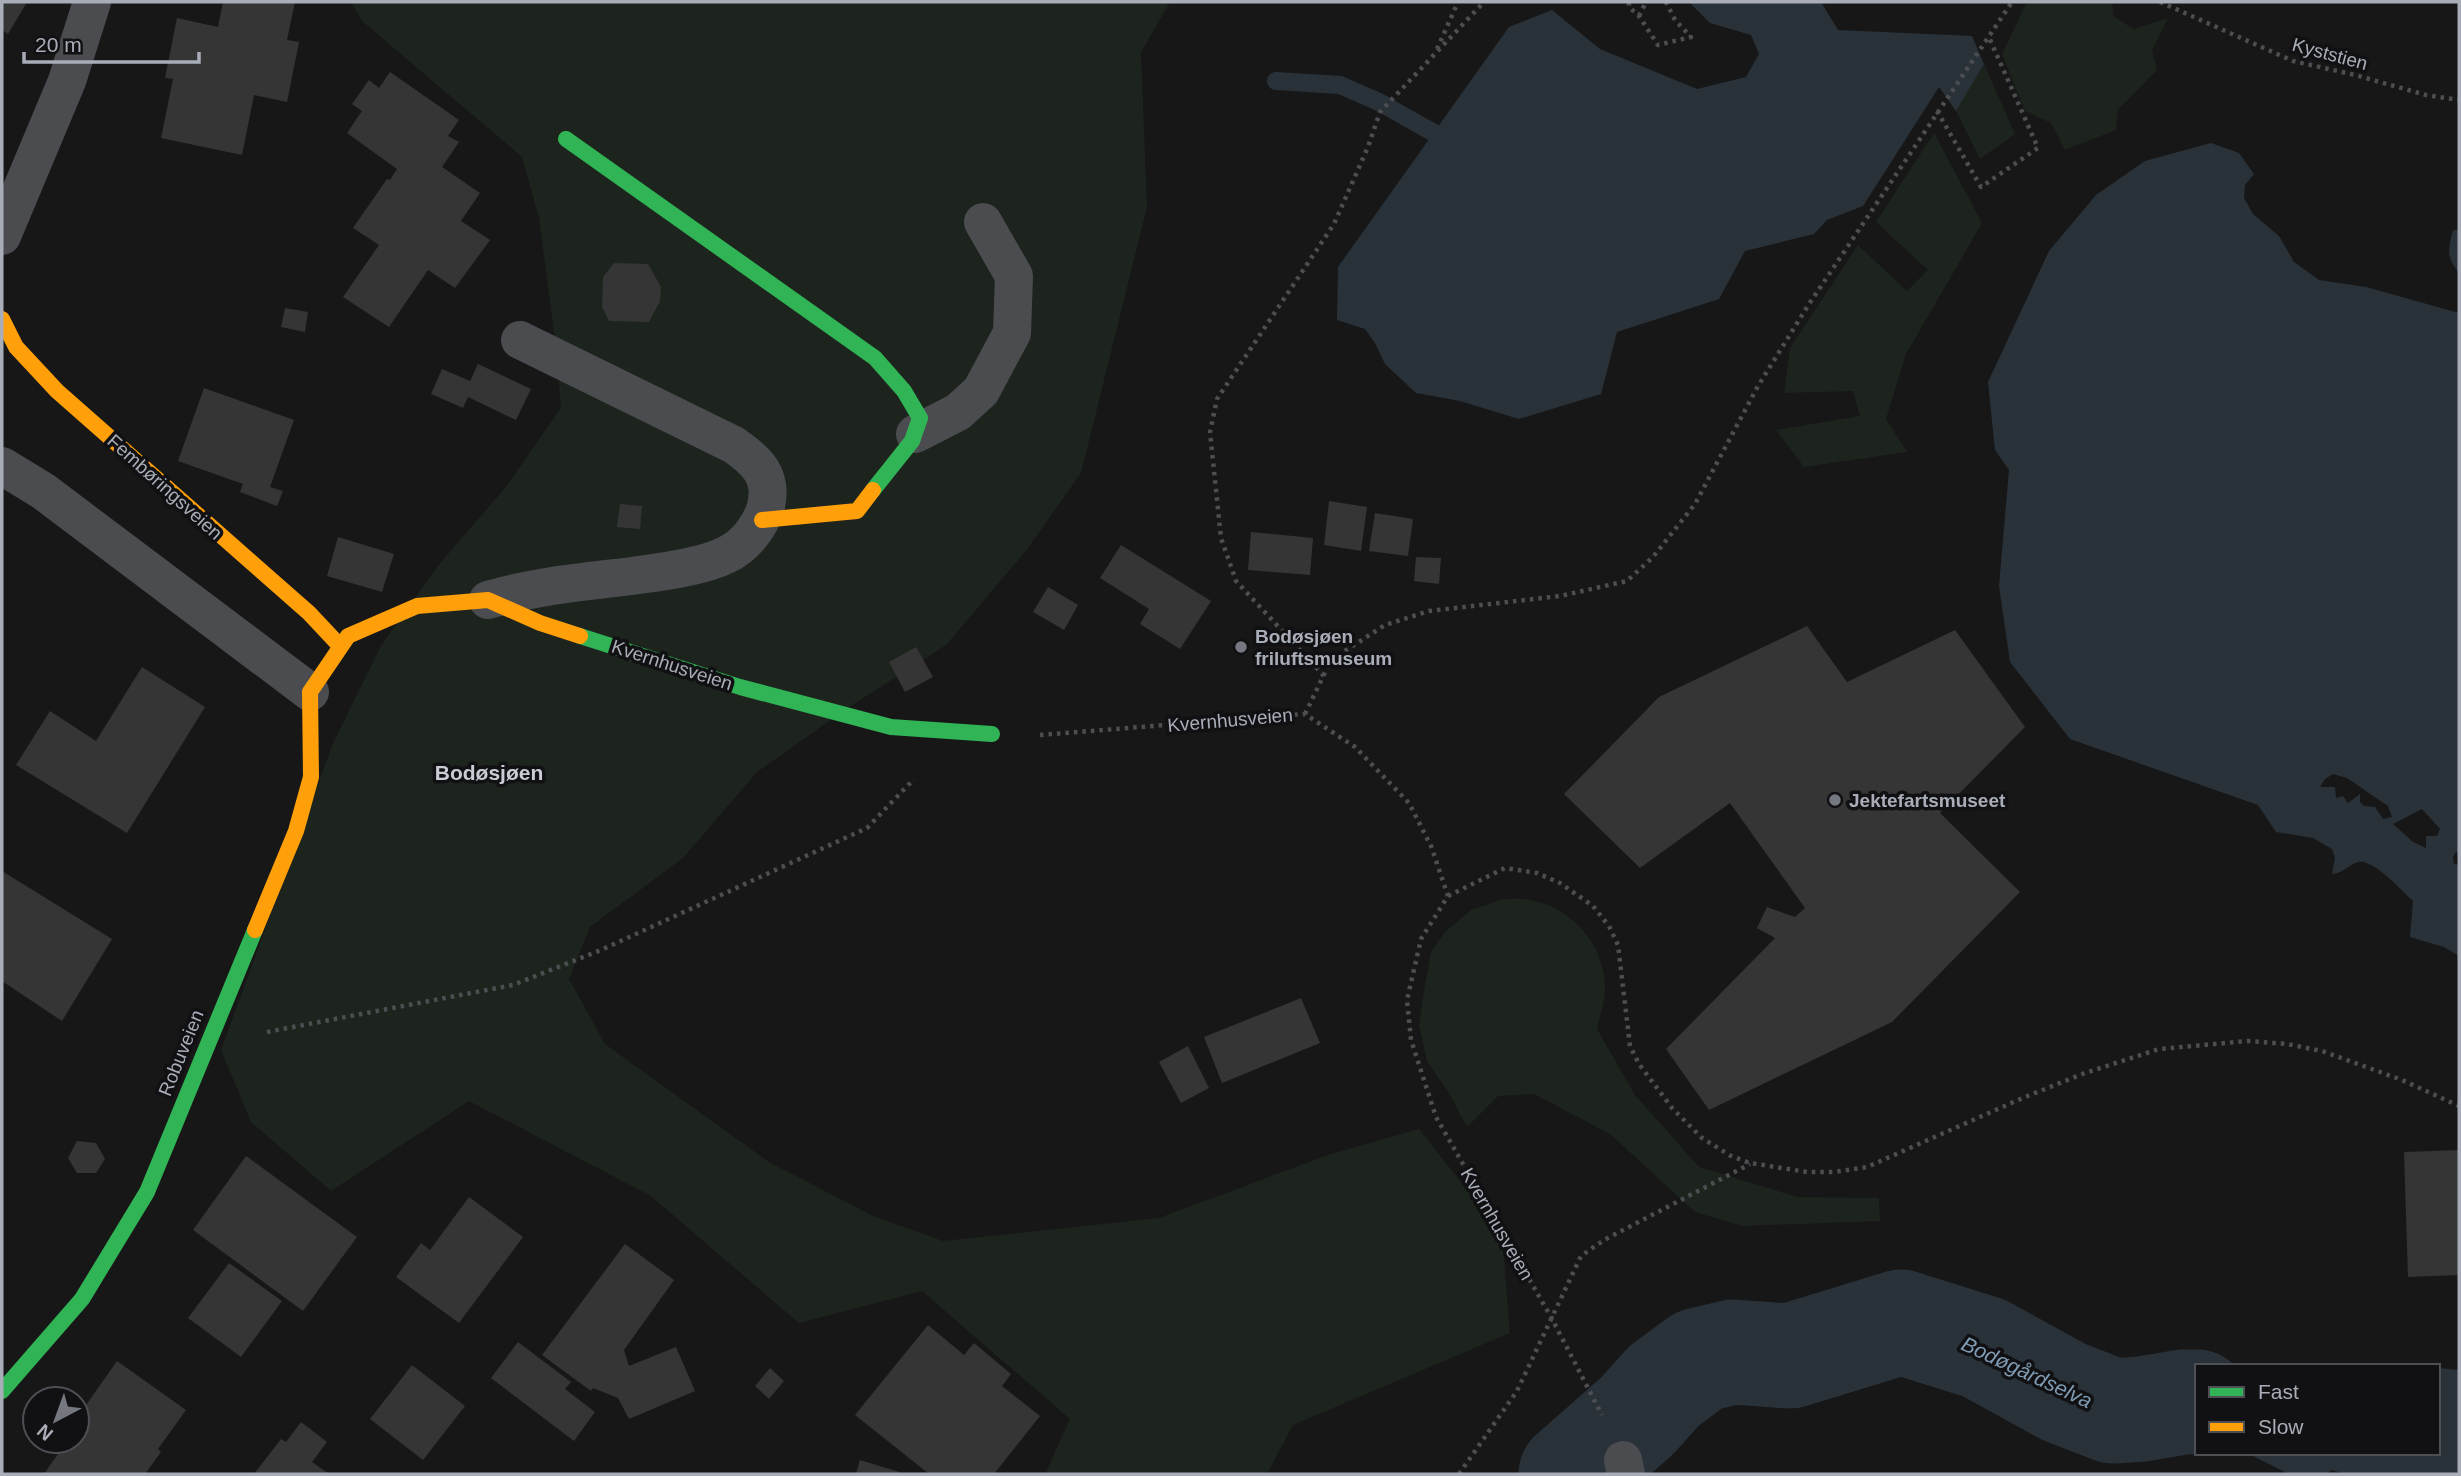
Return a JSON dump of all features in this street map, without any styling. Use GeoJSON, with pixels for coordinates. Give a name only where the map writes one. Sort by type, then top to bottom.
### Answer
{"type":"FeatureCollection","features":[{"type":"Feature","properties":{"kind":"street"},"geometry":{"type":"LineString","coordinates":[[2,236],[67,81],[92,2]]}},
{"type":"Feature","properties":{"kind":"street"},"geometry":{"type":"LineString","coordinates":[[520,340],[734,445],[752,458],[767,479],[768,498],[762,520],[857,511],[912,441],[920,418],[904,391],[875,358],[566,139]]}},
{"type":"Feature","properties":{"kind":"street"},"geometry":{"type":"LineString","coordinates":[[915,434],[958,412],[981,391],[1012,333],[1014,276],[983,222]]}},
{"type":"Feature","properties":{"kind":"street","name":"Fembøringsveien"},"geometry":{"type":"LineString","coordinates":[[2,319],[16,347],[57,391],[309,613],[341,646]]}},
{"type":"Feature","properties":{"kind":"street"},"geometry":{"type":"LineString","coordinates":[[2,466],[43,491],[310,692]]}},
{"type":"Feature","properties":{"kind":"street","name":"Kvernhusveien"},"geometry":{"type":"LineString","coordinates":[[310,692],[348,636],[417,606],[488,600],[525,589],[673,570],[726,555],[746,540],[762,520]]}},
{"type":"Feature","properties":{"kind":"street","name":"Kvernhusveien"},"geometry":{"type":"LineString","coordinates":[[488,600],[540,622],[740,687],[891,727],[992,734]]}},
{"type":"Feature","properties":{"kind":"street","name":"Robuveien"},"geometry":{"type":"LineString","coordinates":[[2,1391],[82,1299],[147,1192],[296,831],[311,777],[310,692]]}},
{"type":"Feature","properties":{"kind":"path"},"geometry":{"type":"LineString","coordinates":[[1436,51],[1458,2]]}},
{"type":"Feature","properties":{"kind":"path"},"geometry":{"type":"LineString","coordinates":[[1324,676],[1236,581],[1221,537],[1210,432],[1217,400],[1334,224],[1368,147],[1380,112],[1484,2]]}},
{"type":"Feature","properties":{"kind":"path"},"geometry":{"type":"LineString","coordinates":[[1629,2],[1629,8],[1639,16],[1658,45],[1690,37],[1675,20],[1666,2]]}},
{"type":"Feature","properties":{"kind":"path"},"geometry":{"type":"LineString","coordinates":[[1639,16],[1646,2]]}},
{"type":"Feature","properties":{"kind":"path"},"geometry":{"type":"LineString","coordinates":[[1305,713],[1331,660],[1385,625],[1429,611],[1560,596],[1627,581],[1653,557],[1695,504],[1758,386],[1867,215],[2012,2]]}},
{"type":"Feature","properties":{"kind":"path","name":"Kyststien"},"geometry":{"type":"LineString","coordinates":[[2160,2],[2293,61],[2426,95],[2459,100]]}},
{"type":"Feature","properties":{"kind":"path"},"geometry":{"type":"LineString","coordinates":[[1937,111],[1981,187],[2038,148],[1988,35]]}},
{"type":"Feature","properties":{"kind":"path","name":"Kvernhusveien"},"geometry":{"type":"LineString","coordinates":[[992,734],[1030,736],[1305,713],[1355,747],[1409,803],[1431,846],[1448,896],[1421,939],[1407,1000],[1411,1040],[1436,1118],[1551,1317],[1601,1413]]}},
{"type":"Feature","properties":{"kind":"path"},"geometry":{"type":"LineString","coordinates":[[208,1043],[513,985],[601,950],[867,828],[919,774],[950,754],[963,732]]}},
{"type":"Feature","properties":{"kind":"path"},"geometry":{"type":"LineString","coordinates":[[1448,896],[1505,868],[1537,873],[1560,883],[1593,906],[1609,926],[1618,944],[1630,1046],[1639,1064],[1672,1108],[1702,1138],[1731,1156],[1751,1163],[1807,1172],[1834,1172],[1867,1167],[2085,1073],[2159,1049],[2248,1041],[2287,1044],[2322,1051],[2402,1080],[2459,1106]]}},
{"type":"Feature","properties":{"kind":"path"},"geometry":{"type":"LineString","coordinates":[[1459,1474],[1517,1391],[1581,1256],[1604,1240],[1751,1163]]}},
{"type":"Feature","properties":{"kind":"shaded area"},"geometry":{"type":"Polygon","coordinates":[[[351,2],[1170,2],[1141,52],[1147,207],[1081,473],[1025,552],[946,645],[846,709],[757,772],[683,858],[590,927],[569,979],[605,1044],[769,1162],[873,1216],[943,1241],[1159,1218],[1328,1155],[1419,1129],[1502,1234],[1510,1333],[1293,1425],[1267,1474],[1045,1474],[1070,1419],[922,1291],[799,1323],[651,1196],[469,1101],[331,1191],[251,1122],[221,1050],[333,743],[381,646],[437,567],[505,488],[561,408],[539,218],[522,157],[362,21],[351,2]]]}},
{"type":"Feature","properties":{"kind":"shaded area"},"geometry":{"type":"Polygon","coordinates":[[[1689,2],[1821,2],[1838,30],[1972,36],[1984,64],[1956,111],[1939,87],[1863,206],[1827,220],[1814,234],[1745,251],[1719,299],[1617,332],[1601,394],[1519,419],[1460,401],[1416,393],[1385,364],[1365,329],[1337,320],[1338,267],[1509,27],[1552,10],[1600,49],[1697,89],[1746,77],[1759,54],[1751,35],[1710,23],[1689,2]]]}},
{"type":"Feature","properties":{"kind":"shaded area"},"geometry":{"type":"Polygon","coordinates":[[[2027,2],[2112,2],[2114,17],[2134,29],[2168,18],[2152,50],[2157,70],[2118,110],[2116,130],[2065,150],[2051,123],[2025,111],[2002,54],[2027,2]]]}},
{"type":"Feature","properties":{"kind":"shaded area"},"geometry":{"type":"Polygon","coordinates":[[[1984,64],[2015,134],[1980,159],[1956,111],[1984,64]]]}},
{"type":"Feature","properties":{"kind":"shaded area"},"geometry":{"type":"Polygon","coordinates":[[[1934,133],[1982,223],[1906,354],[1886,419],[1907,452],[1804,467],[1776,430],[1860,416],[1853,391],[1784,393],[1790,348],[1858,245],[1907,291],[1928,270],[1876,222],[1934,133]]]}},
{"type":"Feature","properties":{"kind":"shaded area"},"geometry":{"type":"Polygon","coordinates":[[[2211,143],[2239,153],[2254,174],[2245,185],[2244,198],[2253,214],[2279,236],[2294,262],[2319,280],[2366,287],[2459,313],[2459,854],[2456,852],[2453,857],[2454,864],[2459,865],[2459,956],[2444,947],[2410,937],[2413,901],[2371,865],[2358,862],[2332,874],[2335,858],[2332,849],[2313,838],[2276,832],[2258,805],[2070,739],[2010,662],[1999,586],[2009,470],[1995,450],[1988,382],[2049,251],[2096,195],[2145,161],[2211,143]],[[2333,774],[2325,779],[2320,787],[2335,787],[2336,798],[2343,796],[2348,803],[2360,794],[2360,802],[2364,806],[2375,807],[2383,819],[2392,817],[2388,806],[2347,778],[2333,774]],[[2422,809],[2393,824],[2413,842],[2426,848],[2426,836],[2437,836],[2440,829],[2422,809]]]}},
{"type":"Feature","properties":{"kind":"shaded area"},"geometry":{"type":"Polygon","coordinates":[[[2453,230],[2459,230],[2459,273],[2449,253],[2453,230]]]}},
{"type":"Feature","properties":{"kind":"shaded area"},"geometry":{"type":"Polygon","coordinates":[[[1503,899],[1527,899],[1546,904],[1560,911],[1584,932],[1600,960],[1604,976],[1605,992],[1597,1029],[1635,1095],[1699,1167],[1797,1197],[1879,1198],[1880,1221],[1742,1226],[1695,1212],[1610,1134],[1534,1094],[1498,1096],[1467,1127],[1449,1093],[1427,1061],[1419,1025],[1425,985],[1431,952],[1445,932],[1471,910],[1503,899]]]}},
{"type":"Feature","properties":{"kind":"shaded area"},"geometry":{"type":"Polygon","coordinates":[[[2440,1368],[2459,1370],[2459,1474],[2346,1474],[2331,1470],[2328,1474],[2289,1474],[2251,1455],[2440,1455],[2440,1368]]]}},
{"type":"Feature","properties":{"kind":"building"},"geometry":{"type":"Polygon","coordinates":[[[2,2],[27,2],[8,34],[2,30],[2,2]]]}},
{"type":"Feature","properties":{"kind":"building"},"geometry":{"type":"Polygon","coordinates":[[[223,2],[295,2],[287,40],[299,42],[287,102],[254,95],[242,155],[161,138],[173,79],[165,78],[177,18],[218,27],[223,2]]]}},
{"type":"Feature","properties":{"kind":"building"},"geometry":{"type":"Polygon","coordinates":[[[390,72],[459,120],[448,136],[459,142],[442,167],[480,193],[461,221],[490,240],[455,288],[428,270],[389,327],[343,297],[379,245],[353,228],[397,169],[347,133],[362,111],[352,104],[369,80],[379,88],[390,72]]]}},
{"type":"Feature","properties":{"kind":"building"},"geometry":{"type":"Polygon","coordinates":[[[614,263],[648,264],[661,287],[660,301],[649,322],[609,321],[602,307],[603,277],[614,263]]]}},
{"type":"Feature","properties":{"kind":"building"},"geometry":{"type":"Polygon","coordinates":[[[285,308],[308,312],[305,332],[281,327],[285,308]]]}},
{"type":"Feature","properties":{"kind":"building"},"geometry":{"type":"Polygon","coordinates":[[[478,364],[531,389],[516,420],[468,397],[463,408],[431,394],[442,369],[470,381],[478,364]]]}},
{"type":"Feature","properties":{"kind":"building"},"geometry":{"type":"Polygon","coordinates":[[[204,388],[294,420],[270,487],[283,491],[277,506],[240,492],[243,484],[178,461],[204,388]]]}},
{"type":"Feature","properties":{"kind":"building"},"geometry":{"type":"Polygon","coordinates":[[[1329,501],[1367,507],[1361,551],[1324,545],[1329,501]]]}},
{"type":"Feature","properties":{"kind":"building"},"geometry":{"type":"Polygon","coordinates":[[[620,504],[642,506],[640,529],[617,527],[620,504]]]}},
{"type":"Feature","properties":{"kind":"building"},"geometry":{"type":"Polygon","coordinates":[[[1375,513],[1413,519],[1408,556],[1369,551],[1375,513]]]}},
{"type":"Feature","properties":{"kind":"building"},"geometry":{"type":"Polygon","coordinates":[[[1251,532],[1313,538],[1310,575],[1248,570],[1251,532]]]}},
{"type":"Feature","properties":{"kind":"building"},"geometry":{"type":"Polygon","coordinates":[[[338,537],[394,554],[382,592],[327,576],[338,537]]]}},
{"type":"Feature","properties":{"kind":"building"},"geometry":{"type":"Polygon","coordinates":[[[1121,545],[1211,601],[1180,649],[1140,624],[1149,609],[1100,578],[1121,545]]]}},
{"type":"Feature","properties":{"kind":"building"},"geometry":{"type":"Polygon","coordinates":[[[1416,557],[1441,558],[1439,584],[1414,581],[1416,557]]]}},
{"type":"Feature","properties":{"kind":"building"},"geometry":{"type":"Polygon","coordinates":[[[1048,587],[1078,605],[1064,630],[1033,612],[1048,587]]]}},
{"type":"Feature","properties":{"kind":"building"},"geometry":{"type":"Polygon","coordinates":[[[1807,626],[1847,682],[1955,630],[2025,727],[1940,813],[2020,892],[1892,1022],[1709,1110],[1666,1049],[1775,938],[1757,928],[1767,907],[1795,917],[1805,908],[1730,803],[1640,868],[1564,794],[1659,697],[1807,626]]]}},
{"type":"Feature","properties":{"kind":"building"},"geometry":{"type":"Polygon","coordinates":[[[916,647],[933,677],[905,692],[889,662],[916,647]]]}},
{"type":"Feature","properties":{"kind":"building"},"geometry":{"type":"Polygon","coordinates":[[[142,667],[205,707],[127,833],[16,765],[50,711],[96,741],[142,667]]]}},
{"type":"Feature","properties":{"kind":"building"},"geometry":{"type":"Polygon","coordinates":[[[2,871],[112,939],[62,1021],[2,981],[2,871]]]}},
{"type":"Feature","properties":{"kind":"building"},"geometry":{"type":"Polygon","coordinates":[[[1301,998],[1320,1043],[1222,1083],[1204,1037],[1301,998]]]}},
{"type":"Feature","properties":{"kind":"building"},"geometry":{"type":"Polygon","coordinates":[[[1188,1046],[1209,1088],[1181,1103],[1159,1062],[1188,1046]]]}},
{"type":"Feature","properties":{"kind":"building"},"geometry":{"type":"Polygon","coordinates":[[[77,1141],[96,1143],[105,1159],[96,1173],[77,1173],[68,1158],[77,1141]]]}},
{"type":"Feature","properties":{"kind":"building"},"geometry":{"type":"Polygon","coordinates":[[[2459,1150],[2459,1275],[2408,1277],[2404,1152],[2459,1150]]]}},
{"type":"Feature","properties":{"kind":"building"},"geometry":{"type":"Polygon","coordinates":[[[246,1156],[357,1237],[303,1311],[193,1230],[246,1156]]]}},
{"type":"Feature","properties":{"kind":"building"},"geometry":{"type":"Polygon","coordinates":[[[469,1197],[523,1237],[459,1323],[396,1277],[421,1243],[430,1250],[469,1197]]]}},
{"type":"Feature","properties":{"kind":"building"},"geometry":{"type":"Polygon","coordinates":[[[625,1244],[674,1280],[624,1350],[629,1366],[676,1347],[695,1391],[629,1419],[618,1398],[593,1388],[591,1391],[542,1355],[625,1244]]]}},
{"type":"Feature","properties":{"kind":"building"},"geometry":{"type":"Polygon","coordinates":[[[229,1263],[282,1301],[241,1357],[188,1318],[229,1263]]]}},
{"type":"Feature","properties":{"kind":"building"},"geometry":{"type":"Polygon","coordinates":[[[928,1325],[964,1355],[974,1343],[1011,1374],[1002,1386],[1040,1416],[994,1474],[929,1474],[855,1415],[928,1325]]]}},
{"type":"Feature","properties":{"kind":"building"},"geometry":{"type":"Polygon","coordinates":[[[518,1342],[571,1382],[565,1389],[595,1412],[574,1441],[491,1378],[518,1342]]]}},
{"type":"Feature","properties":{"kind":"building"},"geometry":{"type":"Polygon","coordinates":[[[117,1361],[186,1410],[158,1449],[161,1452],[145,1474],[44,1474],[57,1455],[91,1455],[91,1398],[117,1361]]]}},
{"type":"Feature","properties":{"kind":"building"},"geometry":{"type":"Polygon","coordinates":[[[412,1365],[465,1406],[423,1460],[370,1419],[412,1365]]]}},
{"type":"Feature","properties":{"kind":"building"},"geometry":{"type":"Polygon","coordinates":[[[770,1368],[784,1381],[769,1399],[755,1386],[770,1368]]]}},
{"type":"Feature","properties":{"kind":"building"},"geometry":{"type":"Polygon","coordinates":[[[301,1422],[327,1442],[312,1462],[329,1474],[254,1474],[281,1439],[286,1442],[301,1422]]]}},
{"type":"Feature","properties":{"kind":"building"},"geometry":{"type":"Polygon","coordinates":[[[860,1460],[906,1474],[856,1474],[860,1460]]]}},
{"type":"Feature","properties":{"kind":"waterway"},"geometry":{"type":"LineString","coordinates":[[1276,81],[1340,85],[1379,102],[1434,133]]}},
{"type":"Feature","properties":{"kind":"waterway","name":"Bodøgårdselva"},"geometry":{"type":"LineString","coordinates":[[1571,1474],[1637,1416],[1664,1386],[1699,1360],[1733,1352],[1790,1356],[1901,1322],[1984,1348],[2064,1392],[2113,1411],[2195,1402]]}},
{"type":"Feature","properties":{"kind":"traffic: fast"},"geometry":{"type":"LineString","coordinates":[[566,139],[875,358],[904,391],[920,418],[912,441],[873,490]]}},
{"type":"Feature","properties":{"kind":"traffic: fast"},"geometry":{"type":"LineString","coordinates":[[580,636],[740,687],[891,727],[992,734]]}},
{"type":"Feature","properties":{"kind":"traffic: fast"},"geometry":{"type":"LineString","coordinates":[[2,1391],[82,1299],[147,1192],[255,930]]}},
{"type":"Feature","properties":{"kind":"traffic: slow"},"geometry":{"type":"LineString","coordinates":[[2,319],[16,347],[57,391],[309,613],[340,646]]}},
{"type":"Feature","properties":{"kind":"traffic: slow"},"geometry":{"type":"LineString","coordinates":[[762,520],[857,511],[873,490]]}},
{"type":"Feature","properties":{"kind":"traffic: slow"},"geometry":{"type":"LineString","coordinates":[[255,930],[296,831],[311,777],[310,692],[348,636],[417,606],[488,600],[540,623],[580,636]]}},
{"type":"Feature","properties":{"kind":"place","name":"Bodøsjøen friluftsmuseum"},"geometry":{"type":"Point","coordinates":[1241,647]}},
{"type":"Feature","properties":{"kind":"place","name":"Jektefartsmuseet"},"geometry":{"type":"Point","coordinates":[1835,800]}},
{"type":"Feature","properties":{"kind":"district","name":"Bodøsjøen"},"geometry":{"type":"Point","coordinates":[489,772]}}]}
